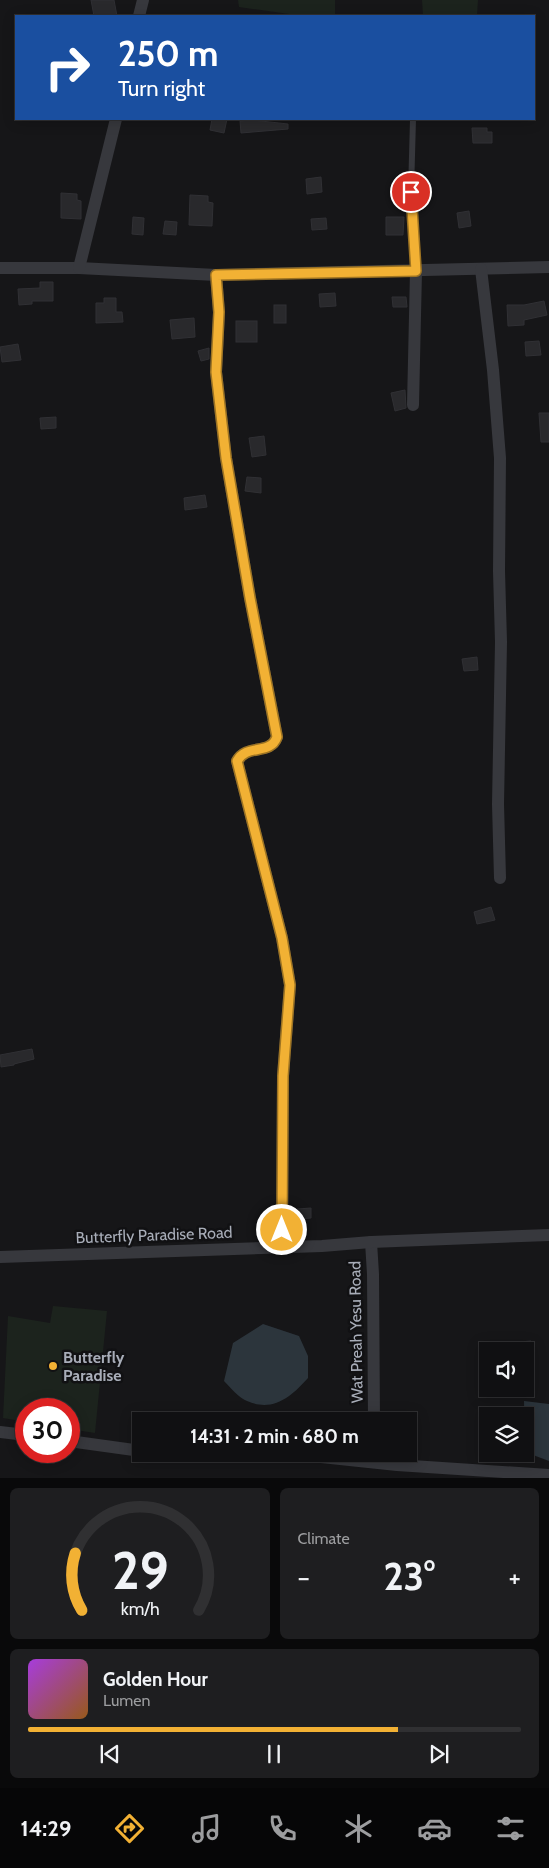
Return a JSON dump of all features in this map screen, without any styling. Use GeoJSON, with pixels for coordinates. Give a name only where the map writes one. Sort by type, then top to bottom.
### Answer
{"type":"FeatureCollection","features":[{"type":"Feature","properties":{"kind":"street"},"geometry":{"type":"LineString","coordinates":[[139,15],[143,0]]}},
{"type":"Feature","properties":{"kind":"street"},"geometry":{"type":"LineString","coordinates":[[79,268],[116,120]]}},
{"type":"Feature","properties":{"kind":"street"},"geometry":{"type":"LineString","coordinates":[[0,268],[79,268],[216,275],[549,266]]}},
{"type":"Feature","properties":{"kind":"street"},"geometry":{"type":"LineString","coordinates":[[481,269],[493,370],[500,458],[498,571],[501,642],[498,804],[500,878]]}},
{"type":"Feature","properties":{"kind":"street"},"geometry":{"type":"LineString","coordinates":[[413,405],[416,271]]}},
{"type":"Feature","properties":{"kind":"street"},"geometry":{"type":"LineString","coordinates":[[216,275],[219,312],[216,372],[226,458],[250,598],[277,737],[275,743],[269,747],[241,754],[237,761],[282,938],[290,985],[283,1076],[282,1247]]}},
{"type":"Feature","properties":{"kind":"street","name":"Butterfly Paradise Road"},"geometry":{"type":"LineString","coordinates":[[0,1256],[282,1247],[549,1235]]}},
{"type":"Feature","properties":{"kind":"street","name":"Wat Preah Yesu Road"},"geometry":{"type":"LineString","coordinates":[[371,1242],[374,1412]]}},
{"type":"Feature","properties":{"kind":"street"},"geometry":{"type":"LineString","coordinates":[[0,1432],[15,1434]]}},
{"type":"Feature","properties":{"kind":"street"},"geometry":{"type":"LineString","coordinates":[[80,1443],[132,1450]]}},
{"type":"Feature","properties":{"kind":"street"},"geometry":{"type":"LineString","coordinates":[[413,1462],[549,1476]]}},
{"type":"Feature","properties":{"kind":"lane"},"geometry":{"type":"LineString","coordinates":[[413,120],[411,192],[416,271]]}},
{"type":"Feature","properties":{"kind":"shaded area"},"geometry":{"type":"Polygon","coordinates":[[[238,0],[335,0],[335,15],[296,15],[239,7],[238,0]]]}},
{"type":"Feature","properties":{"kind":"shaded area"},"geometry":{"type":"Polygon","coordinates":[[[422,0],[478,0],[477,15],[423,15],[422,0]]]}},
{"type":"Feature","properties":{"kind":"shaded area","name":"Butterfly Paradise"},"geometry":{"type":"Polygon","coordinates":[[[53,1306],[107,1311],[95,1433],[80,1431],[80,1398],[15,1398],[15,1420],[3,1418],[8,1316],[50,1323],[53,1306]]]}},
{"type":"Feature","properties":{"kind":"shaded area"},"geometry":{"type":"Polygon","coordinates":[[[263,1324],[299,1336],[308,1356],[308,1378],[289,1396],[274,1404],[265,1405],[244,1400],[224,1381],[233,1343],[263,1324]]]}},
{"type":"Feature","properties":{"kind":"shaded area"},"geometry":{"type":"Polygon","coordinates":[[[524,1401],[549,1404],[549,1461],[534,1455],[534,1407],[524,1407],[524,1401]]]}},
{"type":"Feature","properties":{"kind":"building"},"geometry":{"type":"Polygon","coordinates":[[[91,0],[114,0],[117,15],[94,15],[91,0]]]}},
{"type":"Feature","properties":{"kind":"building"},"geometry":{"type":"Polygon","coordinates":[[[212,120],[227,120],[224,133],[210,130],[212,120]]]}},
{"type":"Feature","properties":{"kind":"building"},"geometry":{"type":"Polygon","coordinates":[[[252,120],[288,124],[288,129],[241,133],[240,121],[252,120]]]}},
{"type":"Feature","properties":{"kind":"building"},"geometry":{"type":"Polygon","coordinates":[[[472,128],[487,128],[487,132],[492,132],[492,143],[473,143],[472,128]]]}},
{"type":"Feature","properties":{"kind":"building"},"geometry":{"type":"Polygon","coordinates":[[[321,177],[322,192],[307,194],[306,179],[321,177]]]}},
{"type":"Feature","properties":{"kind":"building"},"geometry":{"type":"Polygon","coordinates":[[[61,193],[77,194],[77,200],[81,201],[81,219],[61,218],[61,193]]]}},
{"type":"Feature","properties":{"kind":"building"},"geometry":{"type":"Polygon","coordinates":[[[190,195],[208,196],[208,202],[213,203],[212,226],[189,225],[190,195]]]}},
{"type":"Feature","properties":{"kind":"building"},"geometry":{"type":"Polygon","coordinates":[[[469,211],[471,226],[459,228],[457,213],[469,211]]]}},
{"type":"Feature","properties":{"kind":"building"},"geometry":{"type":"Polygon","coordinates":[[[133,217],[144,218],[143,235],[132,234],[133,217]]]}},
{"type":"Feature","properties":{"kind":"building"},"geometry":{"type":"Polygon","coordinates":[[[386,217],[404,217],[403,235],[386,235],[386,217]]]}},
{"type":"Feature","properties":{"kind":"building"},"geometry":{"type":"Polygon","coordinates":[[[326,218],[327,229],[312,230],[311,219],[326,218]]]}},
{"type":"Feature","properties":{"kind":"building"},"geometry":{"type":"Polygon","coordinates":[[[165,221],[177,222],[176,235],[163,234],[165,221]]]}},
{"type":"Feature","properties":{"kind":"building"},"geometry":{"type":"Polygon","coordinates":[[[40,282],[53,282],[53,301],[32,301],[32,304],[19,305],[18,289],[40,288],[40,282]]]}},
{"type":"Feature","properties":{"kind":"building"},"geometry":{"type":"Polygon","coordinates":[[[335,293],[336,306],[320,307],[319,294],[335,293]]]}},
{"type":"Feature","properties":{"kind":"building"},"geometry":{"type":"Polygon","coordinates":[[[392,297],[406,297],[407,307],[393,307],[392,297]]]}},
{"type":"Feature","properties":{"kind":"building"},"geometry":{"type":"Polygon","coordinates":[[[104,298],[116,298],[116,312],[122,312],[123,322],[96,323],[96,303],[104,303],[104,298]]]}},
{"type":"Feature","properties":{"kind":"building"},"geometry":{"type":"Polygon","coordinates":[[[544,301],[547,315],[524,320],[524,325],[508,326],[507,305],[524,305],[544,301]]]}},
{"type":"Feature","properties":{"kind":"building"},"geometry":{"type":"Polygon","coordinates":[[[274,305],[286,305],[286,323],[274,323],[274,305]]]}},
{"type":"Feature","properties":{"kind":"building"},"geometry":{"type":"Polygon","coordinates":[[[194,318],[195,337],[172,339],[170,320],[194,318]]]}},
{"type":"Feature","properties":{"kind":"building"},"geometry":{"type":"Polygon","coordinates":[[[236,321],[257,321],[257,342],[236,342],[236,321]]]}},
{"type":"Feature","properties":{"kind":"building"},"geometry":{"type":"Polygon","coordinates":[[[539,341],[541,355],[526,356],[525,342],[539,341]]]}},
{"type":"Feature","properties":{"kind":"building"},"geometry":{"type":"Polygon","coordinates":[[[18,344],[21,360],[2,362],[0,347],[18,344]]]}},
{"type":"Feature","properties":{"kind":"building"},"geometry":{"type":"Polygon","coordinates":[[[209,348],[209,359],[201,361],[198,351],[209,348]]]}},
{"type":"Feature","properties":{"kind":"building"},"geometry":{"type":"Polygon","coordinates":[[[405,390],[406,408],[395,411],[391,393],[405,390]]]}},
{"type":"Feature","properties":{"kind":"building"},"geometry":{"type":"Polygon","coordinates":[[[539,413],[549,413],[549,442],[541,442],[539,413]]]}},
{"type":"Feature","properties":{"kind":"building"},"geometry":{"type":"Polygon","coordinates":[[[56,417],[56,428],[41,429],[40,418],[56,417]]]}},
{"type":"Feature","properties":{"kind":"building"},"geometry":{"type":"Polygon","coordinates":[[[264,436],[266,455],[252,457],[249,438],[264,436]]]}},
{"type":"Feature","properties":{"kind":"building"},"geometry":{"type":"Polygon","coordinates":[[[247,477],[261,478],[261,493],[245,491],[247,477]]]}},
{"type":"Feature","properties":{"kind":"building"},"geometry":{"type":"Polygon","coordinates":[[[205,495],[207,507],[185,510],[184,498],[205,495]]]}},
{"type":"Feature","properties":{"kind":"building"},"geometry":{"type":"Polygon","coordinates":[[[477,657],[478,670],[464,671],[462,659],[477,657]]]}},
{"type":"Feature","properties":{"kind":"building"},"geometry":{"type":"Polygon","coordinates":[[[491,907],[495,920],[477,924],[474,912],[491,907]]]}},
{"type":"Feature","properties":{"kind":"building"},"geometry":{"type":"Polygon","coordinates":[[[32,1049],[34,1059],[1,1067],[0,1055],[32,1049]]]}},
{"type":"Feature","properties":{"kind":"building"},"geometry":{"type":"Polygon","coordinates":[[[311,1208],[311,1218],[298,1219],[297,1209],[311,1208]]]}},
{"type":"Feature","properties":{"kind":"place","name":"Butterfly Paradise"},"geometry":{"type":"Point","coordinates":[53,1366]}},
{"type":"Feature","properties":{"kind":"route"},"geometry":{"type":"LineString","coordinates":[[282,1230],[283,1076],[290,985],[282,938],[237,761],[241,754],[269,747],[275,743],[277,737],[250,598],[226,458],[216,372],[219,312],[216,275],[416,271],[411,192]]}}]}
